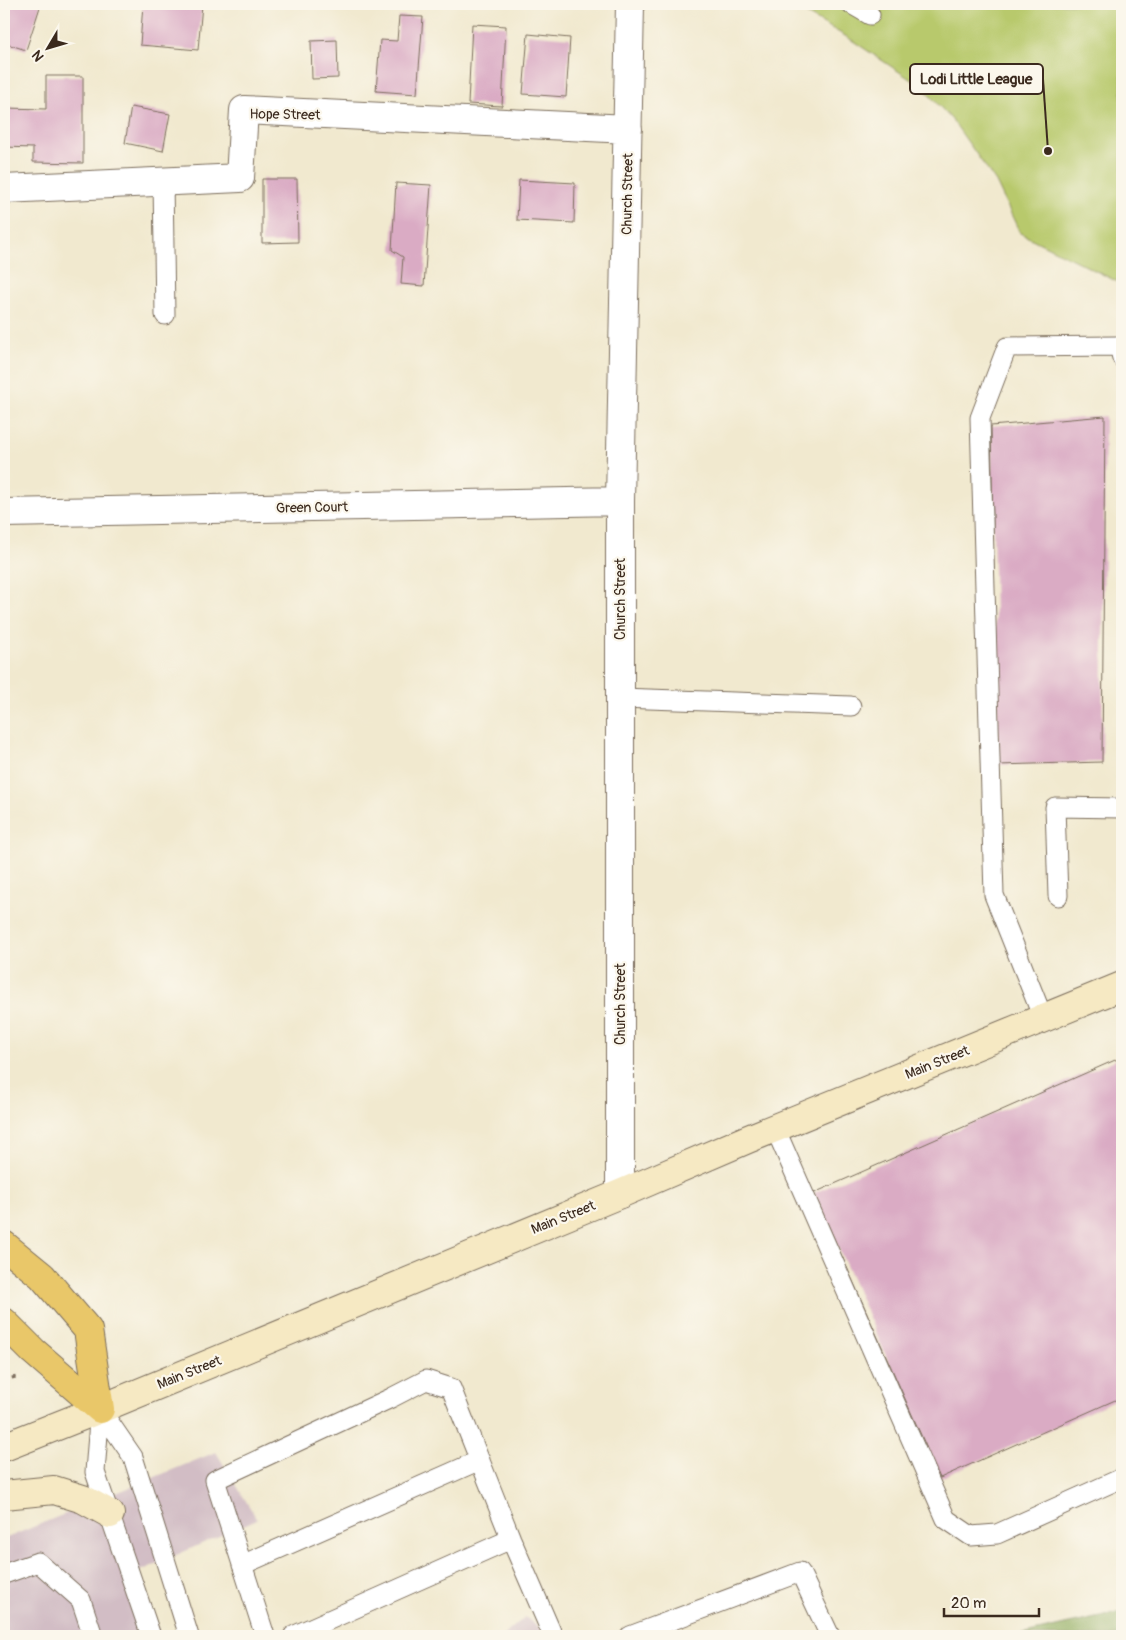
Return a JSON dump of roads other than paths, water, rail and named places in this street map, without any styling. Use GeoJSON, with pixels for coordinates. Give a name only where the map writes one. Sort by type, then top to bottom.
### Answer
{"type":"FeatureCollection","features":[{"type":"Feature","properties":{"kind":"highway"},"geometry":{"type":"LineString","coordinates":[[4,1245],[42,1276],[88,1330],[100,1409]]}},
{"type":"Feature","properties":{"kind":"highway"},"geometry":{"type":"LineString","coordinates":[[4,1322],[33,1351],[100,1409]]}},
{"type":"Feature","properties":{"kind":"main road","name":"Main Street"},"geometry":{"type":"LineString","coordinates":[[4,1447],[1122,986]]}},
{"type":"Feature","properties":{"kind":"main road"},"geometry":{"type":"LineString","coordinates":[[4,1494],[54,1490],[83,1499],[110,1514]]}},
{"type":"Feature","properties":{"kind":"street","name":"Church Street"},"geometry":{"type":"LineString","coordinates":[[620,1194],[620,501],[630,4]]}},
{"type":"Feature","properties":{"kind":"street","name":"Hope Street"},"geometry":{"type":"LineString","coordinates":[[4,189],[240,178],[244,110],[628,129]]}},
{"type":"Feature","properties":{"kind":"street","name":"Green Court"},"geometry":{"type":"LineString","coordinates":[[4,513],[620,501]]}},
{"type":"Feature","properties":{"kind":"lane"},"geometry":{"type":"LineString","coordinates":[[851,4],[870,15]]}},
{"type":"Feature","properties":{"kind":"lane"},"geometry":{"type":"LineString","coordinates":[[163,181],[165,315]]}},
{"type":"Feature","properties":{"kind":"lane"},"geometry":{"type":"LineString","coordinates":[[1043,1018],[994,895],[980,418],[1007,347],[1119,346],[1122,358]]}},
{"type":"Feature","properties":{"kind":"lane"},"geometry":{"type":"LineString","coordinates":[[620,698],[851,706]]}},
{"type":"Feature","properties":{"kind":"lane"},"geometry":{"type":"LineString","coordinates":[[1058,896],[1055,807],[1122,808]]}},
{"type":"Feature","properties":{"kind":"lane"},"geometry":{"type":"LineString","coordinates":[[775,1128],[946,1519],[971,1536],[997,1534],[1122,1478]]}},
{"type":"Feature","properties":{"kind":"lane"},"geometry":{"type":"LineString","coordinates":[[265,1636],[215,1480],[426,1380],[451,1388],[547,1634]]}},
{"type":"Feature","properties":{"kind":"lane"},"geometry":{"type":"LineString","coordinates":[[100,1409],[95,1472],[151,1636]]}},
{"type":"Feature","properties":{"kind":"lane"},"geometry":{"type":"LineString","coordinates":[[100,1409],[133,1457],[189,1636]]}},
{"type":"Feature","properties":{"kind":"lane"},"geometry":{"type":"LineString","coordinates":[[242,1565],[480,1460]]}},
{"type":"Feature","properties":{"kind":"lane"},"geometry":{"type":"LineString","coordinates":[[293,1636],[511,1539]]}},
{"type":"Feature","properties":{"kind":"lane"},"geometry":{"type":"LineString","coordinates":[[4,1574],[38,1562],[81,1600],[93,1636]]}},
{"type":"Feature","properties":{"kind":"lane"},"geometry":{"type":"LineString","coordinates":[[630,1636],[800,1572],[830,1636]]}},
{"type":"Feature","properties":{"kind":"place","name":"Lodi Little League"},"geometry":{"type":"Point","coordinates":[1048,151]}}]}
